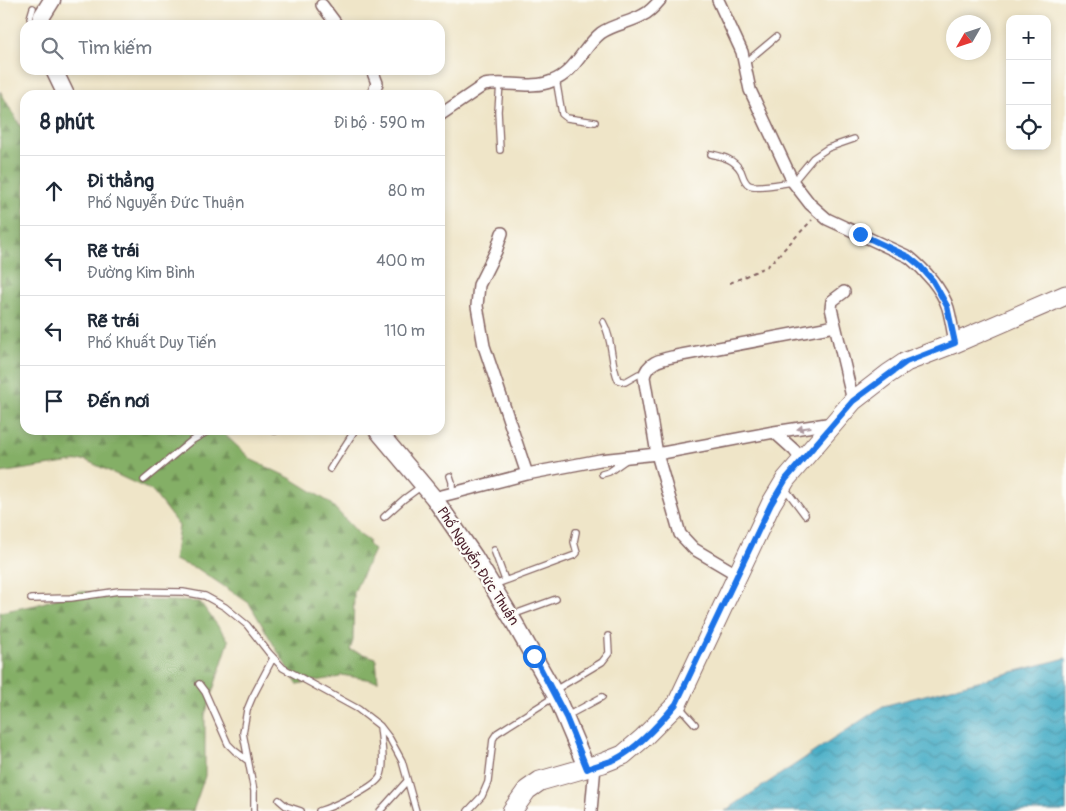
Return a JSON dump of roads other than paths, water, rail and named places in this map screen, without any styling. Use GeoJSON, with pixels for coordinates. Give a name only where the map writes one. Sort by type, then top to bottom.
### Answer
{"type":"FeatureCollection","features":[{"type":"Feature","properties":{"kind":"main road"},"geometry":{"type":"LineString","coordinates":[[512,811],[527,790],[540,781],[591,767],[623,755],[665,717],[676,704],[771,504],[782,485],[853,401],[906,362],[955,343],[1058,298]]}},
{"type":"Feature","properties":{"kind":"street"},"geometry":{"type":"LineString","coordinates":[[42,20],[52,0]]}},
{"type":"Feature","properties":{"kind":"street"},"geometry":{"type":"LineString","coordinates":[[445,111],[484,85],[540,84],[556,79],[573,67],[599,34],[645,14],[660,0]]}},
{"type":"Feature","properties":{"kind":"street"},"geometry":{"type":"LineString","coordinates":[[718,0],[742,52],[750,90],[793,182],[810,204],[827,219],[909,257],[920,266],[933,281],[947,306],[955,343]]}},
{"type":"Feature","properties":{"kind":"street"},"geometry":{"type":"LineString","coordinates":[[322,5],[332,20]]}},
{"type":"Feature","properties":{"kind":"street"},"geometry":{"type":"LineString","coordinates":[[56,75],[64,90]]}},
{"type":"Feature","properties":{"kind":"street"},"geometry":{"type":"LineString","coordinates":[[374,75],[377,83],[375,90]]}},
{"type":"Feature","properties":{"kind":"street"},"geometry":{"type":"LineString","coordinates":[[502,232],[496,251],[479,284],[477,306],[484,346],[527,474]]}},
{"type":"Feature","properties":{"kind":"street"},"geometry":{"type":"LineString","coordinates":[[844,292],[832,301],[831,308],[853,401]]}},
{"type":"Feature","properties":{"kind":"street"},"geometry":{"type":"LineString","coordinates":[[738,575],[694,549],[680,534],[657,454],[644,377],[645,371],[658,360],[835,326]]}},
{"type":"Feature","properties":{"kind":"street"},"geometry":{"type":"LineString","coordinates":[[428,491],[452,493],[527,474],[600,460],[657,454],[833,423]]}},
{"type":"Feature","properties":{"kind":"street"},"geometry":{"type":"LineString","coordinates":[[774,432],[802,460]]}},
{"type":"Feature","properties":{"kind":"street","name":"Phố Nguyễn Đức Thuận"},"geometry":{"type":"LineString","coordinates":[[381,435],[428,491],[498,583],[510,615],[554,694],[591,767]]}},
{"type":"Feature","properties":{"kind":"street"},"geometry":{"type":"LineString","coordinates":[[590,811],[591,767]]}},
{"type":"Feature","properties":{"kind":"lane"},"geometry":{"type":"LineString","coordinates":[[31,20],[34,8]]}},
{"type":"Feature","properties":{"kind":"lane"},"geometry":{"type":"LineString","coordinates":[[744,62],[776,37]]}},
{"type":"Feature","properties":{"kind":"lane"},"geometry":{"type":"LineString","coordinates":[[556,79],[562,114],[567,118],[596,122]]}},
{"type":"Feature","properties":{"kind":"lane"},"geometry":{"type":"LineString","coordinates":[[500,84],[498,111],[500,150]]}},
{"type":"Feature","properties":{"kind":"lane"},"geometry":{"type":"LineString","coordinates":[[711,154],[728,158],[741,171],[744,180],[750,185],[758,186],[793,182],[813,158],[828,148],[854,140]]}},
{"type":"Feature","properties":{"kind":"lane"},"geometry":{"type":"LineString","coordinates":[[603,322],[609,334],[614,372],[618,380],[625,382],[639,374],[644,377]]}},
{"type":"Feature","properties":{"kind":"lane"},"geometry":{"type":"LineString","coordinates":[[144,480],[191,441],[201,435]]}},
{"type":"Feature","properties":{"kind":"lane"},"geometry":{"type":"LineString","coordinates":[[330,469],[352,435]]}},
{"type":"Feature","properties":{"kind":"lane"},"geometry":{"type":"LineString","coordinates":[[602,474],[609,472],[629,457]]}},
{"type":"Feature","properties":{"kind":"lane"},"geometry":{"type":"LineString","coordinates":[[450,476],[452,493]]}},
{"type":"Feature","properties":{"kind":"lane"},"geometry":{"type":"LineString","coordinates":[[782,485],[805,515]]}},
{"type":"Feature","properties":{"kind":"lane"},"geometry":{"type":"LineString","coordinates":[[384,517],[404,498],[428,491]]}},
{"type":"Feature","properties":{"kind":"lane"},"geometry":{"type":"LineString","coordinates":[[494,550],[498,583],[575,555],[577,553],[574,542],[576,532]]}},
{"type":"Feature","properties":{"kind":"lane"},"geometry":{"type":"LineString","coordinates":[[31,599],[71,598],[119,591],[183,592],[205,596],[225,607],[247,625],[273,658],[284,668],[358,709],[380,726],[390,739],[402,761],[416,811]]}},
{"type":"Feature","properties":{"kind":"lane"},"geometry":{"type":"LineString","coordinates":[[510,615],[556,599]]}},
{"type":"Feature","properties":{"kind":"lane"},"geometry":{"type":"LineString","coordinates":[[468,811],[482,796],[488,782],[493,739],[497,733],[602,662],[609,653],[608,636]]}},
{"type":"Feature","properties":{"kind":"lane"},"geometry":{"type":"LineString","coordinates":[[254,811],[254,791],[243,733],[247,710],[273,658]]}},
{"type":"Feature","properties":{"kind":"lane"},"geometry":{"type":"LineString","coordinates":[[199,684],[228,744],[247,760]]}},
{"type":"Feature","properties":{"kind":"lane"},"geometry":{"type":"LineString","coordinates":[[566,717],[602,697]]}},
{"type":"Feature","properties":{"kind":"lane"},"geometry":{"type":"LineString","coordinates":[[676,704],[695,724]]}},
{"type":"Feature","properties":{"kind":"lane"},"geometry":{"type":"LineString","coordinates":[[319,811],[370,787],[380,777],[382,763],[380,726]]}},
{"type":"Feature","properties":{"kind":"lane"},"geometry":{"type":"LineString","coordinates":[[380,811],[408,781]]}},
{"type":"Feature","properties":{"kind":"lane"},"geometry":{"type":"LineString","coordinates":[[279,800],[286,806],[301,811]]}},
{"type":"Feature","properties":{"kind":"water"},"geometry":{"type":"Polygon","coordinates":[[[1066,658],[1066,811],[725,811],[883,706],[1066,658]]]}}]}
